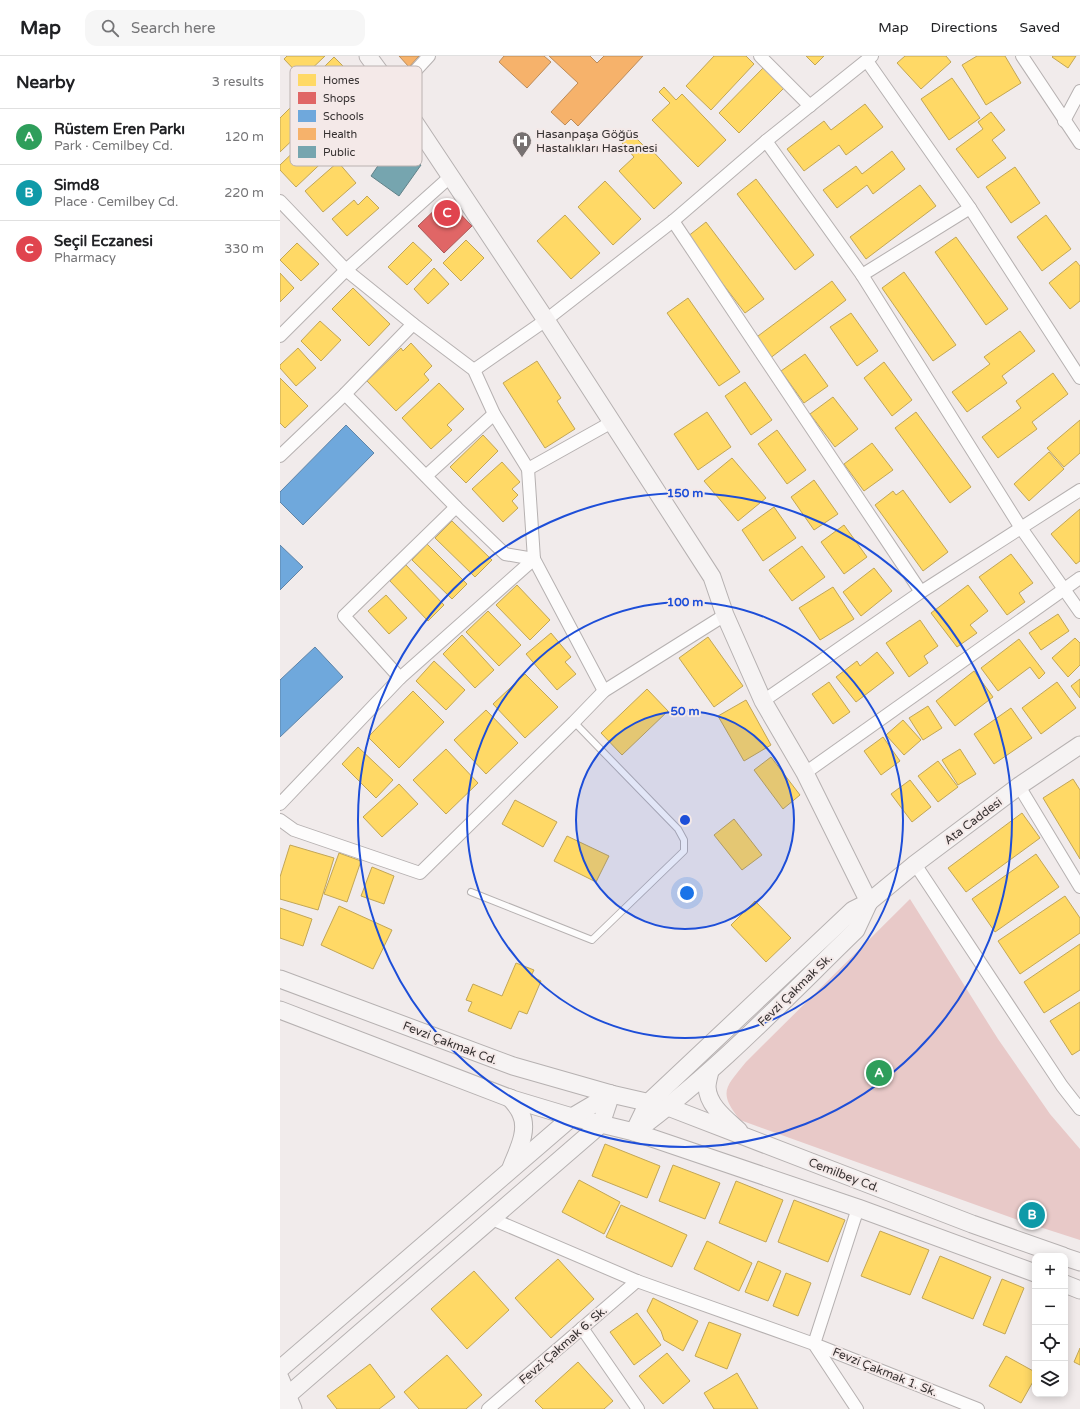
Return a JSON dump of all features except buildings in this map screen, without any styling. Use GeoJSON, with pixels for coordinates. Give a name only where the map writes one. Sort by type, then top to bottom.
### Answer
{"type":"FeatureCollection","features":[{"type":"Feature","properties":{"kind":"street"},"geometry":{"type":"LineString","coordinates":[[368,56],[375,66]]}},
{"type":"Feature","properties":{"kind":"street"},"geometry":{"type":"LineString","coordinates":[[420,66],[429,56]]}},
{"type":"Feature","properties":{"kind":"street"},"geometry":{"type":"LineString","coordinates":[[760,56],[810,106]]}},
{"type":"Feature","properties":{"kind":"street"},"geometry":{"type":"LineString","coordinates":[[1022,56],[1080,143]]}},
{"type":"Feature","properties":{"kind":"street"},"geometry":{"type":"LineString","coordinates":[[474,370],[546,320],[673,221],[766,141],[869,58],[970,208],[1080,378]]}},
{"type":"Feature","properties":{"kind":"street"},"geometry":{"type":"LineString","coordinates":[[1064,121],[1080,91]]}},
{"type":"Feature","properties":{"kind":"street"},"geometry":{"type":"LineString","coordinates":[[422,133],[546,320],[712,577],[725,615],[763,701],[805,773],[870,902],[853,910],[648,1103],[634,1132]]}},
{"type":"Feature","properties":{"kind":"street"},"geometry":{"type":"LineString","coordinates":[[766,141],[862,275],[1022,528],[1080,612]]}},
{"type":"Feature","properties":{"kind":"street"},"geometry":{"type":"LineString","coordinates":[[280,336],[346,270],[451,176]]}},
{"type":"Feature","properties":{"kind":"street"},"geometry":{"type":"LineString","coordinates":[[280,201],[346,270],[413,324],[474,370],[494,414],[528,470],[534,559],[604,691]]}},
{"type":"Feature","properties":{"kind":"street"},"geometry":{"type":"LineString","coordinates":[[862,275],[970,208]]}},
{"type":"Feature","properties":{"kind":"street"},"geometry":{"type":"LineString","coordinates":[[673,221],[921,592]]}},
{"type":"Feature","properties":{"kind":"street"},"geometry":{"type":"LineString","coordinates":[[280,456],[345,394],[413,324]]}},
{"type":"Feature","properties":{"kind":"street"},"geometry":{"type":"LineString","coordinates":[[345,394],[456,507],[505,554],[534,559]]}},
{"type":"Feature","properties":{"kind":"street"},"geometry":{"type":"LineString","coordinates":[[426,476],[494,414]]}},
{"type":"Feature","properties":{"kind":"street"},"geometry":{"type":"LineString","coordinates":[[528,470],[612,422]]}},
{"type":"Feature","properties":{"kind":"street"},"geometry":{"type":"LineString","coordinates":[[763,701],[921,592],[1080,490]]}},
{"type":"Feature","properties":{"kind":"street"},"geometry":{"type":"LineString","coordinates":[[400,678],[344,616],[456,507]]}},
{"type":"Feature","properties":{"kind":"street"},"geometry":{"type":"LineString","coordinates":[[280,804],[400,678],[534,559]]}},
{"type":"Feature","properties":{"kind":"street"},"geometry":{"type":"LineString","coordinates":[[805,773],[1080,578]]}},
{"type":"Feature","properties":{"kind":"street"},"geometry":{"type":"LineString","coordinates":[[280,820],[294,830],[420,873],[604,691],[725,615]]}},
{"type":"Feature","properties":{"kind":"street","name":"Ata Caddesi"},"geometry":{"type":"LineString","coordinates":[[870,902],[915,864],[1019,786],[1080,745]]}},
{"type":"Feature","properties":{"kind":"street"},"geometry":{"type":"LineString","coordinates":[[1019,786],[1079,883]]}},
{"type":"Feature","properties":{"kind":"street"},"geometry":{"type":"LineString","coordinates":[[915,864],[1062,1086],[1080,1109]]}},
{"type":"Feature","properties":{"kind":"street","name":"Fevzi Çakmak Sk."},"geometry":{"type":"LineString","coordinates":[[634,1132],[668,1107],[710,1071],[856,930],[870,902]]}},
{"type":"Feature","properties":{"kind":"street","name":"Fevzi Çakmak Cd."},"geometry":{"type":"LineString","coordinates":[[280,979],[513,1066],[618,1096]]}},
{"type":"Feature","properties":{"kind":"street"},"geometry":{"type":"LineString","coordinates":[[280,1010],[510,1098],[572,1117],[634,1132],[858,1208],[1032,1272]]}},
{"type":"Feature","properties":{"kind":"street"},"geometry":{"type":"LineString","coordinates":[[710,1071],[707,1087],[711,1102],[744,1136]]}},
{"type":"Feature","properties":{"kind":"street"},"geometry":{"type":"LineString","coordinates":[[280,1370],[572,1117],[618,1096]]}},
{"type":"Feature","properties":{"kind":"street"},"geometry":{"type":"LineString","coordinates":[[280,1378],[287,1402],[492,1219],[608,1126],[618,1096]]}},
{"type":"Feature","properties":{"kind":"street","name":"Cemilbey Cd."},"geometry":{"type":"LineString","coordinates":[[618,1096],[668,1107],[972,1224],[1055,1253]]}},
{"type":"Feature","properties":{"kind":"street"},"geometry":{"type":"LineString","coordinates":[[510,1098],[521,1114],[524,1126],[522,1141],[510,1171]]}},
{"type":"Feature","properties":{"kind":"street"},"geometry":{"type":"LineString","coordinates":[[857,1409],[814,1344],[858,1208]]}},
{"type":"Feature","properties":{"kind":"street","name":"Fevzi Çakmak 1. Sk."},"geometry":{"type":"LineString","coordinates":[[492,1219],[638,1281],[814,1344],[978,1409]]}},
{"type":"Feature","properties":{"kind":"street","name":"Cemilbey Cd."},"geometry":{"type":"LineString","coordinates":[[1068,1258],[1080,1262]]}},
{"type":"Feature","properties":{"kind":"street","name":"Fevzi Çakmak 6. Sk."},"geometry":{"type":"LineString","coordinates":[[488,1409],[638,1281]]}},
{"type":"Feature","properties":{"kind":"street"},"geometry":{"type":"LineString","coordinates":[[1068,1285],[1080,1290]]}},
{"type":"Feature","properties":{"kind":"street"},"geometry":{"type":"LineString","coordinates":[[582,1328],[638,1409]]}},
{"type":"Feature","properties":{"kind":"lane"},"geometry":{"type":"LineString","coordinates":[[471,892],[592,940],[684,851],[684,840],[678,829],[574,722]]}},
{"type":"Feature","properties":{"kind":"shaded area"},"geometry":{"type":"Polygon","coordinates":[[[910,899],[998,1039],[1050,1114],[1080,1149],[1080,1240],[1021,1221],[740,1120],[729,1103],[727,1090],[729,1084],[746,1062],[910,899]]]}},
{"type":"Feature","properties":{"kind":"place","name":"Hasanpaşa Göğüs Hastalıkları Hastanesi"},"geometry":{"type":"Point","coordinates":[522,158]}},
{"type":"Feature","properties":{"kind":"place","name":"Seçil Eczanesi"},"geometry":{"type":"Point","coordinates":[447,213]}},
{"type":"Feature","properties":{"kind":"place","name":"Rüstem Eren Parkı"},"geometry":{"type":"Point","coordinates":[879,1073]}},
{"type":"Feature","properties":{"kind":"place","name":"Simd8"},"geometry":{"type":"Point","coordinates":[1032,1215]}}]}
